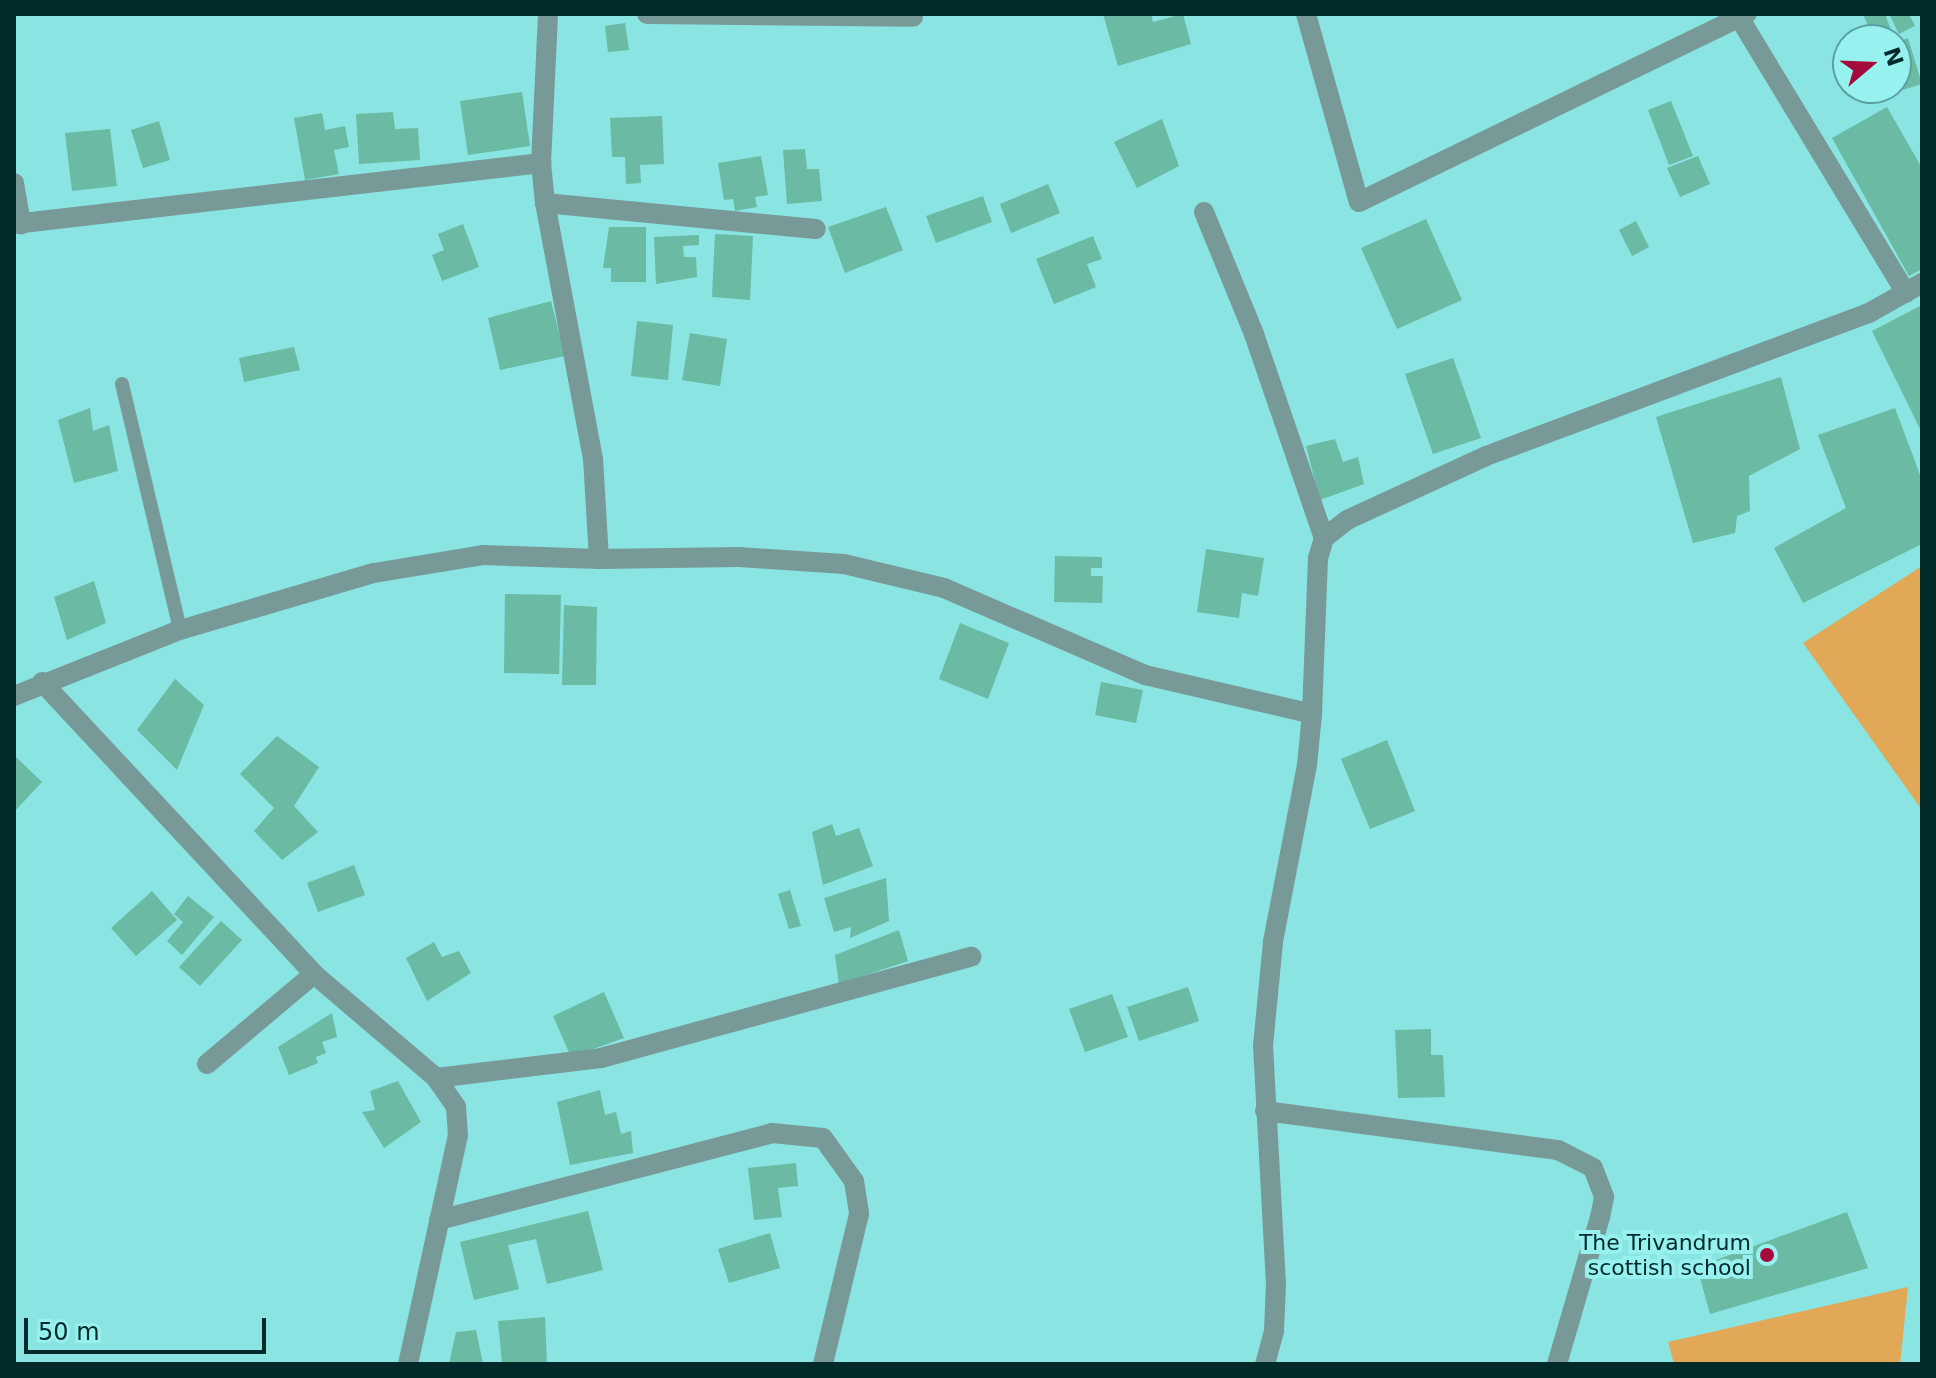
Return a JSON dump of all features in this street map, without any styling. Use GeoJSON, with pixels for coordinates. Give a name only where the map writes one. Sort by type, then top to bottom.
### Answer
{"type":"FeatureCollection","features":[{"type":"Feature","properties":{"kind":"street"},"geometry":{"type":"LineString","coordinates":[[548,14],[541,163],[545,203],[583,394],[599,559]]}},
{"type":"Feature","properties":{"kind":"street"},"geometry":{"type":"LineString","coordinates":[[647,14],[913,17]]}},
{"type":"Feature","properties":{"kind":"street"},"geometry":{"type":"LineString","coordinates":[[1306,14],[1359,202],[1742,15],[1914,288],[1869,313],[1486,456],[1379,504],[1324,538]]}},
{"type":"Feature","properties":{"kind":"street"},"geometry":{"type":"LineString","coordinates":[[14,183],[18,224],[541,163]]}},
{"type":"Feature","properties":{"kind":"street"},"geometry":{"type":"LineString","coordinates":[[545,203],[816,229]]}},
{"type":"Feature","properties":{"kind":"street"},"geometry":{"type":"LineString","coordinates":[[1204,212],[1254,334],[1324,538],[1318,558],[1312,714],[1300,812],[1273,942],[1263,1045],[1276,1283],[1274,1331],[1265,1364]]}},
{"type":"Feature","properties":{"kind":"street"},"geometry":{"type":"LineString","coordinates":[[14,696],[42,682],[180,630],[374,573],[483,555],[599,559],[739,557],[844,564],[944,588],[1145,675],[1312,714]]}},
{"type":"Feature","properties":{"kind":"street"},"geometry":{"type":"LineString","coordinates":[[42,682],[314,974],[436,1078],[456,1107],[458,1135],[408,1364]]}},
{"type":"Feature","properties":{"kind":"street"},"geometry":{"type":"LineString","coordinates":[[436,1078],[601,1058],[971,957]]}},
{"type":"Feature","properties":{"kind":"street"},"geometry":{"type":"LineString","coordinates":[[207,1064],[314,974]]}},
{"type":"Feature","properties":{"kind":"street"},"geometry":{"type":"LineString","coordinates":[[1265,1111],[1558,1150],[1593,1168],[1604,1197],[1557,1364]]}},
{"type":"Feature","properties":{"kind":"street"},"geometry":{"type":"LineString","coordinates":[[439,1220],[772,1133],[823,1138],[854,1181],[859,1214],[823,1364]]}},
{"type":"Feature","properties":{"kind":"lane"},"geometry":{"type":"LineString","coordinates":[[122,384],[180,630]]}},
{"type":"Feature","properties":{"kind":"shaded area"},"geometry":{"type":"Polygon","coordinates":[[[1922,566],[1922,810],[1803,643],[1922,566]]]}},
{"type":"Feature","properties":{"kind":"shaded area"},"geometry":{"type":"Polygon","coordinates":[[[1908,1287],[1900,1364],[1674,1364],[1668,1342],[1908,1287]]]}},
{"type":"Feature","properties":{"kind":"building"},"geometry":{"type":"Polygon","coordinates":[[[1103,14],[1151,14],[1153,22],[1183,14],[1191,44],[1118,66],[1103,14]]]}},
{"type":"Feature","properties":{"kind":"building"},"geometry":{"type":"Polygon","coordinates":[[[1863,14],[1885,14],[1889,24],[1867,24],[1863,14]]]}},
{"type":"Feature","properties":{"kind":"building"},"geometry":{"type":"Polygon","coordinates":[[[1889,14],[1909,14],[1915,26],[1912,28],[1912,24],[1894,24],[1889,14]]]}},
{"type":"Feature","properties":{"kind":"building"},"geometry":{"type":"Polygon","coordinates":[[[625,23],[629,50],[608,52],[605,26],[625,23]]]}},
{"type":"Feature","properties":{"kind":"building"},"geometry":{"type":"Polygon","coordinates":[[[1912,51],[1922,84],[1912,87],[1912,51]]]}},
{"type":"Feature","properties":{"kind":"building"},"geometry":{"type":"Polygon","coordinates":[[[522,92],[530,146],[468,155],[460,101],[522,92]]]}},
{"type":"Feature","properties":{"kind":"building"},"geometry":{"type":"Polygon","coordinates":[[[1671,101],[1693,156],[1669,165],[1648,110],[1671,101]]]}},
{"type":"Feature","properties":{"kind":"building"},"geometry":{"type":"Polygon","coordinates":[[[1887,107],[1922,168],[1922,269],[1909,276],[1832,138],[1887,107]]]}},
{"type":"Feature","properties":{"kind":"building"},"geometry":{"type":"Polygon","coordinates":[[[393,112],[395,129],[418,128],[420,160],[359,164],[356,114],[393,112]]]}},
{"type":"Feature","properties":{"kind":"building"},"geometry":{"type":"Polygon","coordinates":[[[322,113],[325,130],[345,126],[349,147],[334,150],[339,174],[305,180],[294,118],[322,113]]]}},
{"type":"Feature","properties":{"kind":"building"},"geometry":{"type":"Polygon","coordinates":[[[662,116],[664,164],[640,165],[641,183],[626,184],[625,157],[612,157],[610,118],[662,116]]]}},
{"type":"Feature","properties":{"kind":"building"},"geometry":{"type":"Polygon","coordinates":[[[1162,119],[1179,166],[1137,188],[1114,142],[1162,119]]]}},
{"type":"Feature","properties":{"kind":"building"},"geometry":{"type":"Polygon","coordinates":[[[159,121],[170,160],[143,168],[131,130],[159,121]]]}},
{"type":"Feature","properties":{"kind":"building"},"geometry":{"type":"Polygon","coordinates":[[[110,129],[117,186],[72,191],[65,133],[110,129]]]}},
{"type":"Feature","properties":{"kind":"building"},"geometry":{"type":"Polygon","coordinates":[[[805,149],[807,169],[819,169],[822,201],[787,204],[783,150],[805,149]]]}},
{"type":"Feature","properties":{"kind":"building"},"geometry":{"type":"Polygon","coordinates":[[[761,156],[768,195],[755,197],[757,207],[735,211],[733,199],[724,200],[718,163],[761,156]]]}},
{"type":"Feature","properties":{"kind":"building"},"geometry":{"type":"Polygon","coordinates":[[[1698,156],[1710,184],[1680,197],[1667,168],[1698,156]]]}},
{"type":"Feature","properties":{"kind":"building"},"geometry":{"type":"Polygon","coordinates":[[[1048,184],[1060,213],[1011,233],[1000,204],[1048,184]]]}},
{"type":"Feature","properties":{"kind":"building"},"geometry":{"type":"Polygon","coordinates":[[[983,196],[992,222],[936,243],[926,216],[983,196]]]}},
{"type":"Feature","properties":{"kind":"building"},"geometry":{"type":"Polygon","coordinates":[[[886,207],[903,250],[845,273],[828,227],[886,207]]]}},
{"type":"Feature","properties":{"kind":"building"},"geometry":{"type":"Polygon","coordinates":[[[1426,219],[1462,300],[1397,329],[1361,248],[1426,219]]]}},
{"type":"Feature","properties":{"kind":"building"},"geometry":{"type":"Polygon","coordinates":[[[1636,221],[1649,247],[1632,256],[1619,230],[1636,221]]]}},
{"type":"Feature","properties":{"kind":"building"},"geometry":{"type":"Polygon","coordinates":[[[463,224],[479,267],[442,281],[432,255],[444,250],[438,234],[463,224]]]}},
{"type":"Feature","properties":{"kind":"building"},"geometry":{"type":"Polygon","coordinates":[[[609,227],[646,227],[646,282],[611,282],[611,268],[603,268],[609,227]]]}},
{"type":"Feature","properties":{"kind":"building"},"geometry":{"type":"Polygon","coordinates":[[[715,234],[753,236],[750,300],[712,297],[715,234]]]}},
{"type":"Feature","properties":{"kind":"building"},"geometry":{"type":"Polygon","coordinates":[[[699,235],[699,245],[683,246],[684,257],[696,257],[697,277],[656,284],[654,237],[699,235]]]}},
{"type":"Feature","properties":{"kind":"building"},"geometry":{"type":"Polygon","coordinates":[[[1093,236],[1102,259],[1087,264],[1096,287],[1054,304],[1036,259],[1093,236]]]}},
{"type":"Feature","properties":{"kind":"building"},"geometry":{"type":"Polygon","coordinates":[[[551,301],[565,356],[500,370],[488,318],[551,301]]]}},
{"type":"Feature","properties":{"kind":"building"},"geometry":{"type":"Polygon","coordinates":[[[1922,305],[1922,433],[1872,331],[1922,305]]]}},
{"type":"Feature","properties":{"kind":"building"},"geometry":{"type":"Polygon","coordinates":[[[637,321],[673,325],[668,380],[631,376],[637,321]]]}},
{"type":"Feature","properties":{"kind":"building"},"geometry":{"type":"Polygon","coordinates":[[[690,333],[727,339],[720,386],[682,380],[690,333]]]}},
{"type":"Feature","properties":{"kind":"building"},"geometry":{"type":"Polygon","coordinates":[[[294,347],[300,370],[244,382],[239,358],[294,347]]]}},
{"type":"Feature","properties":{"kind":"building"},"geometry":{"type":"Polygon","coordinates":[[[1453,358],[1481,438],[1433,454],[1405,374],[1453,358]]]}},
{"type":"Feature","properties":{"kind":"building"},"geometry":{"type":"Polygon","coordinates":[[[1781,377],[1800,449],[1749,476],[1750,511],[1737,516],[1735,533],[1693,543],[1656,417],[1781,377]]]}},
{"type":"Feature","properties":{"kind":"building"},"geometry":{"type":"Polygon","coordinates":[[[90,408],[93,431],[109,425],[118,471],[74,483],[58,420],[90,408]]]}},
{"type":"Feature","properties":{"kind":"building"},"geometry":{"type":"Polygon","coordinates":[[[1895,408],[1922,480],[1922,544],[1803,603],[1774,548],[1846,508],[1818,435],[1895,408]]]}},
{"type":"Feature","properties":{"kind":"building"},"geometry":{"type":"Polygon","coordinates":[[[1335,439],[1343,462],[1358,457],[1364,484],[1320,500],[1306,446],[1335,439]]]}},
{"type":"Feature","properties":{"kind":"building"},"geometry":{"type":"Polygon","coordinates":[[[1206,549],[1264,558],[1258,596],[1242,593],[1239,618],[1197,612],[1206,549]]]}},
{"type":"Feature","properties":{"kind":"building"},"geometry":{"type":"Polygon","coordinates":[[[1055,556],[1102,557],[1102,568],[1091,568],[1091,576],[1103,576],[1102,603],[1054,602],[1055,556]]]}},
{"type":"Feature","properties":{"kind":"building"},"geometry":{"type":"Polygon","coordinates":[[[94,581],[106,623],[67,640],[54,597],[94,581]]]}},
{"type":"Feature","properties":{"kind":"building"},"geometry":{"type":"Polygon","coordinates":[[[505,594],[561,595],[559,674],[504,673],[505,594]]]}},
{"type":"Feature","properties":{"kind":"building"},"geometry":{"type":"Polygon","coordinates":[[[564,605],[597,607],[596,685],[562,685],[564,605]]]}},
{"type":"Feature","properties":{"kind":"building"},"geometry":{"type":"Polygon","coordinates":[[[960,623],[1009,643],[988,699],[939,679],[960,623]]]}},
{"type":"Feature","properties":{"kind":"building"},"geometry":{"type":"Polygon","coordinates":[[[175,679],[204,705],[177,770],[137,730],[175,679]]]}},
{"type":"Feature","properties":{"kind":"building"},"geometry":{"type":"Polygon","coordinates":[[[1101,682],[1143,690],[1136,723],[1095,715],[1101,682]]]}},
{"type":"Feature","properties":{"kind":"building"},"geometry":{"type":"Polygon","coordinates":[[[277,736],[319,767],[294,806],[318,832],[282,860],[254,831],[274,808],[240,774],[277,736]]]}},
{"type":"Feature","properties":{"kind":"building"},"geometry":{"type":"Polygon","coordinates":[[[1387,740],[1415,811],[1370,829],[1341,759],[1387,740]]]}},
{"type":"Feature","properties":{"kind":"building"},"geometry":{"type":"Polygon","coordinates":[[[14,755],[42,782],[14,812],[14,755]]]}},
{"type":"Feature","properties":{"kind":"building"},"geometry":{"type":"Polygon","coordinates":[[[832,824],[836,836],[859,828],[873,866],[823,885],[812,832],[832,824]]]}},
{"type":"Feature","properties":{"kind":"building"},"geometry":{"type":"Polygon","coordinates":[[[354,865],[365,895],[318,912],[307,883],[354,865]]]}},
{"type":"Feature","properties":{"kind":"building"},"geometry":{"type":"Polygon","coordinates":[[[886,878],[889,921],[850,938],[851,927],[834,932],[824,898],[886,878]]]}},
{"type":"Feature","properties":{"kind":"building"},"geometry":{"type":"Polygon","coordinates":[[[790,890],[801,926],[789,929],[778,894],[790,890]]]}},
{"type":"Feature","properties":{"kind":"building"},"geometry":{"type":"Polygon","coordinates":[[[152,891],[177,920],[136,956],[111,928],[152,891]]]}},
{"type":"Feature","properties":{"kind":"building"},"geometry":{"type":"Polygon","coordinates":[[[188,896],[214,917],[182,955],[167,941],[183,922],[174,914],[188,896]]]}},
{"type":"Feature","properties":{"kind":"building"},"geometry":{"type":"Polygon","coordinates":[[[221,921],[242,940],[200,986],[179,967],[221,921]]]}},
{"type":"Feature","properties":{"kind":"building"},"geometry":{"type":"Polygon","coordinates":[[[899,930],[908,961],[839,984],[835,955],[899,930]]]}},
{"type":"Feature","properties":{"kind":"building"},"geometry":{"type":"Polygon","coordinates":[[[434,942],[442,957],[459,951],[471,973],[427,1001],[406,958],[434,942]]]}},
{"type":"Feature","properties":{"kind":"building"},"geometry":{"type":"Polygon","coordinates":[[[1188,987],[1199,1021],[1139,1041],[1127,1007],[1188,987]]]}},
{"type":"Feature","properties":{"kind":"building"},"geometry":{"type":"Polygon","coordinates":[[[604,992],[624,1038],[571,1057],[553,1016],[604,992]]]}},
{"type":"Feature","properties":{"kind":"building"},"geometry":{"type":"Polygon","coordinates":[[[1112,994],[1128,1037],[1085,1052],[1069,1009],[1112,994]]]}},
{"type":"Feature","properties":{"kind":"building"},"geometry":{"type":"Polygon","coordinates":[[[332,1013],[337,1037],[322,1042],[326,1053],[316,1057],[318,1063],[289,1075],[278,1047],[332,1013]]]}},
{"type":"Feature","properties":{"kind":"building"},"geometry":{"type":"Polygon","coordinates":[[[1431,1029],[1431,1055],[1443,1055],[1445,1097],[1398,1098],[1395,1030],[1431,1029]]]}},
{"type":"Feature","properties":{"kind":"building"},"geometry":{"type":"Polygon","coordinates":[[[398,1081],[421,1122],[384,1148],[362,1112],[375,1110],[370,1091],[398,1081]]]}},
{"type":"Feature","properties":{"kind":"building"},"geometry":{"type":"Polygon","coordinates":[[[600,1090],[605,1115],[616,1112],[621,1134],[631,1131],[633,1153],[570,1165],[557,1102],[600,1090]]]}},
{"type":"Feature","properties":{"kind":"building"},"geometry":{"type":"Polygon","coordinates":[[[796,1163],[798,1186],[778,1188],[782,1217],[754,1220],[748,1168],[796,1163]]]}},
{"type":"Feature","properties":{"kind":"building"},"geometry":{"type":"Polygon","coordinates":[[[588,1211],[603,1270],[547,1284],[536,1239],[508,1245],[519,1289],[474,1300],[460,1242],[588,1211]]]}},
{"type":"Feature","properties":{"kind":"building"},"geometry":{"type":"Polygon","coordinates":[[[1847,1212],[1868,1268],[1710,1314],[1697,1267],[1847,1212]]]}},
{"type":"Feature","properties":{"kind":"building"},"geometry":{"type":"Polygon","coordinates":[[[770,1233],[780,1268],[729,1283],[718,1249],[770,1233]]]}},
{"type":"Feature","properties":{"kind":"building"},"geometry":{"type":"Polygon","coordinates":[[[545,1317],[547,1364],[502,1364],[498,1321],[545,1317]]]}},
{"type":"Feature","properties":{"kind":"building"},"geometry":{"type":"Polygon","coordinates":[[[476,1330],[483,1364],[449,1364],[456,1332],[476,1330]]]}},
{"type":"Feature","properties":{"kind":"place","name":"The Trivandrum scottish school"},"geometry":{"type":"Point","coordinates":[1767,1255]}}]}
